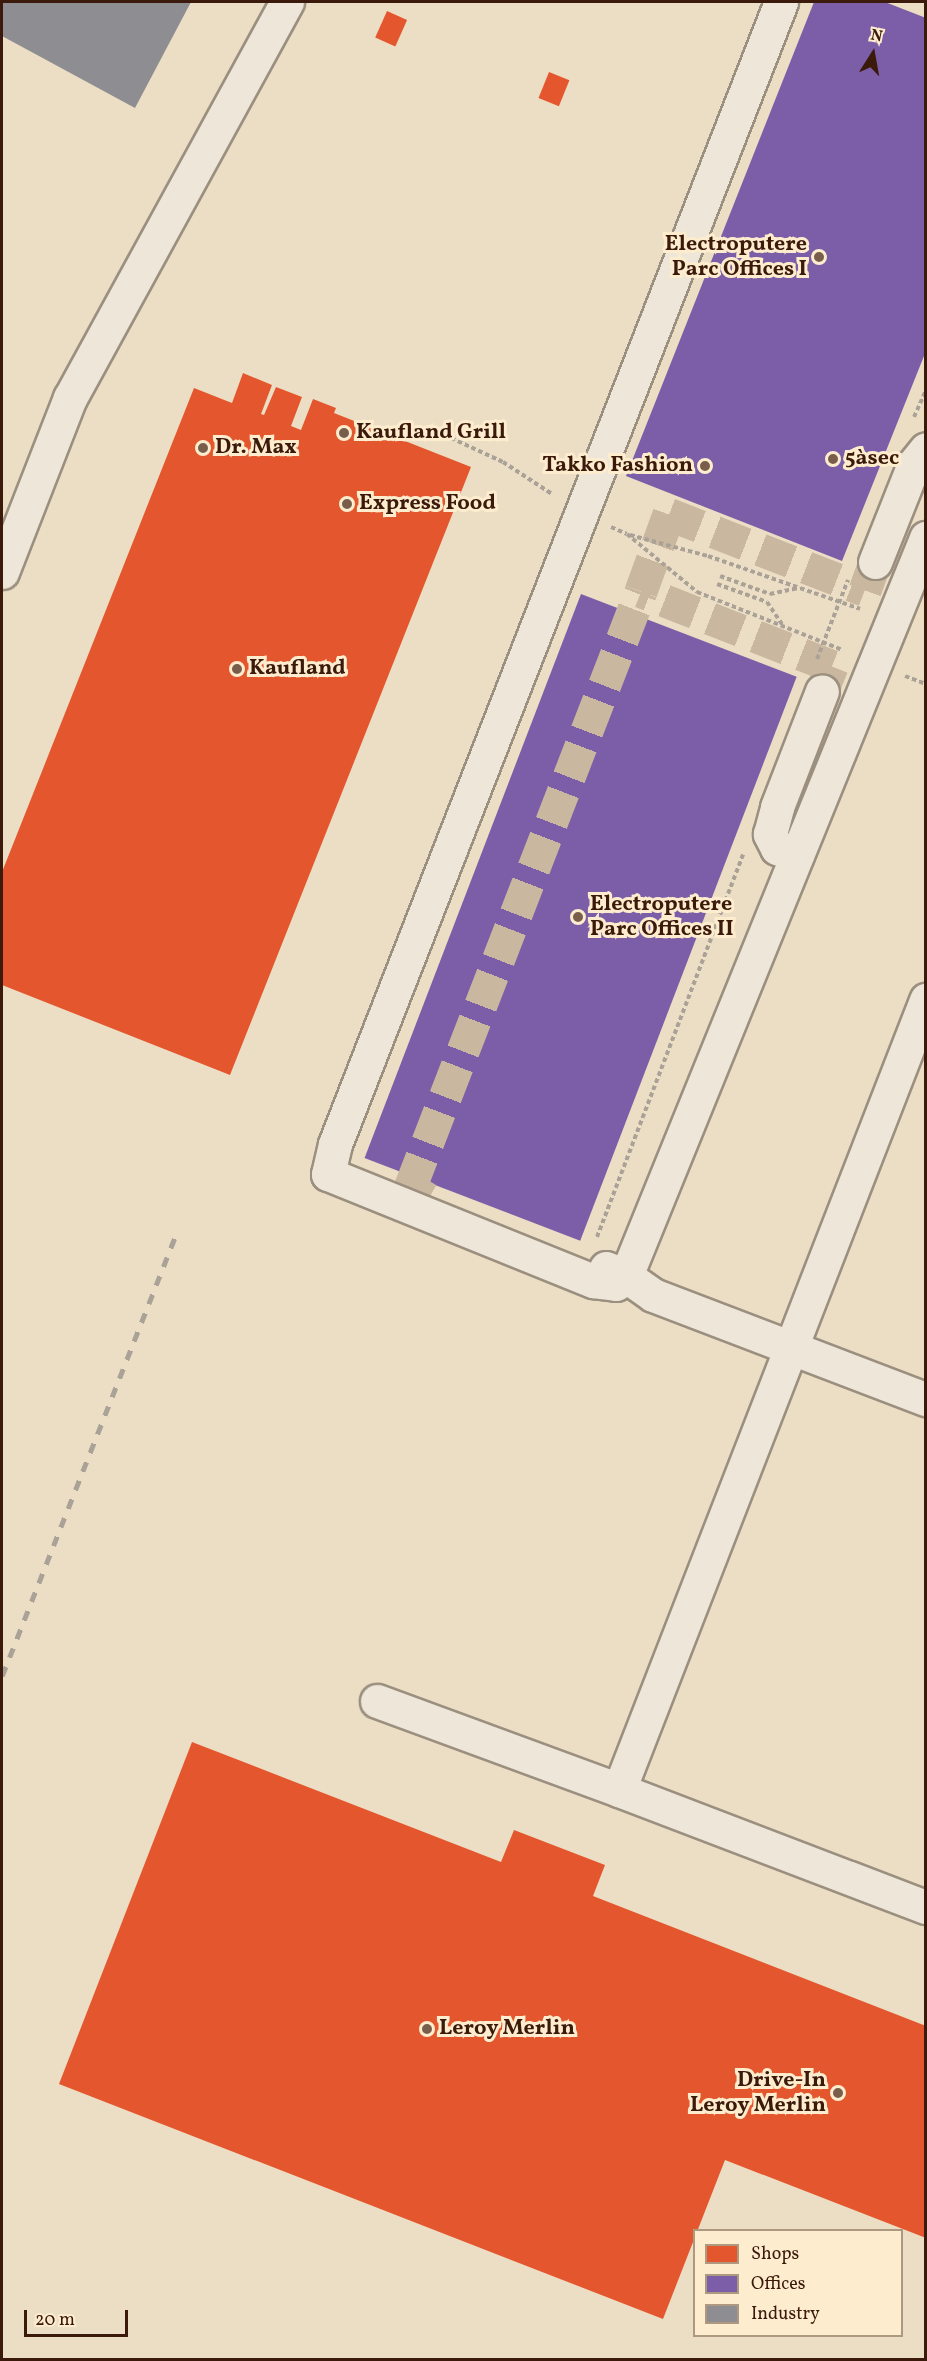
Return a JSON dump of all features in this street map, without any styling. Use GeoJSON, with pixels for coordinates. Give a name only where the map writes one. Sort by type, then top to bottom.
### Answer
{"type":"FeatureCollection","features":[{"type":"Feature","properties":{"kind":"lane"},"geometry":{"type":"LineString","coordinates":[[2,572],[70,398],[287,2]]}},
{"type":"Feature","properties":{"kind":"lane"},"geometry":{"type":"LineString","coordinates":[[780,2],[335,1144],[328,1174],[592,1281],[616,1284],[626,1276],[926,538]]}},
{"type":"Feature","properties":{"kind":"lane"},"geometry":{"type":"LineString","coordinates":[[875,562],[914,464],[926,449]]}},
{"type":"Feature","properties":{"kind":"lane"},"geometry":{"type":"LineString","coordinates":[[796,855],[777,848],[770,834],[822,692]]}},
{"type":"Feature","properties":{"kind":"lane"},"geometry":{"type":"LineString","coordinates":[[619,1790],[806,1302],[926,1000]]}},
{"type":"Feature","properties":{"kind":"lane"},"geometry":{"type":"LineString","coordinates":[[428,1198],[626,1276],[653,1295],[926,1400]]}},
{"type":"Feature","properties":{"kind":"lane"},"geometry":{"type":"LineString","coordinates":[[377,1701],[926,1907]]}},
{"type":"Feature","properties":{"kind":"path"},"geometry":{"type":"LineString","coordinates":[[451,438],[503,462],[582,514],[627,534],[708,556],[892,621]]}},
{"type":"Feature","properties":{"kind":"path"},"geometry":{"type":"LineString","coordinates":[[627,534],[698,592],[874,664]]}},
{"type":"Feature","properties":{"kind":"path"},"geometry":{"type":"LineString","coordinates":[[720,576],[770,594],[799,588]]}},
{"type":"Feature","properties":{"kind":"path"},"geometry":{"type":"LineString","coordinates":[[717,584],[767,602],[783,625]]}},
{"type":"Feature","properties":{"kind":"building: Shops"},"geometry":{"type":"Polygon","coordinates":[[[387,11],[407,20],[395,46],[375,37],[387,11]]]}},
{"type":"Feature","properties":{"kind":"building: Shops"},"geometry":{"type":"Polygon","coordinates":[[[549,72],[569,80],[559,106],[539,98],[549,72]]]}},
{"type":"Feature","properties":{"kind":"building: Shops","name":"Kaufland"},"geometry":{"type":"Polygon","coordinates":[[[243,373],[272,385],[261,414],[264,415],[276,387],[302,397],[291,426],[301,430],[313,399],[336,408],[334,413],[471,467],[230,1075],[2,985],[2,872],[194,388],[232,403],[243,373]]]}},
{"type":"Feature","properties":{"kind":"building: Shops","name":"Leroy Merlin"},"geometry":{"type":"Polygon","coordinates":[[[192,1742],[501,1862],[514,1830],[605,1865],[593,1896],[926,2026],[926,2238],[725,2160],[698,2229],[693,2229],[693,2242],[663,2319],[59,2084],[192,1742]]]}},
{"type":"Feature","properties":{"kind":"building: Offices","name":"Electroputere Parc Offices I"},"geometry":{"type":"Polygon","coordinates":[[[814,2],[885,2],[926,18],[926,351],[842,561],[626,476],[814,2]]]}},
{"type":"Feature","properties":{"kind":"building: Offices","name":"Electroputere Parc Offices II"},"geometry":{"type":"Polygon","coordinates":[[[581,594],[797,677],[580,1241],[365,1158],[581,594]]]}},
{"type":"Feature","properties":{"kind":"building: Industry"},"geometry":{"type":"Polygon","coordinates":[[[2,2],[191,2],[135,108],[2,36],[2,2]]]}},
{"type":"Feature","properties":{"kind":"tunnel"},"geometry":{"type":"LineString","coordinates":[[822,691],[832,666],[641,591],[669,514],[865,590],[875,562]]}},
{"type":"Feature","properties":{"kind":"tunnel"},"geometry":{"type":"LineString","coordinates":[[428,1199],[410,1188],[641,591]]}},
{"type":"Feature","properties":{"kind":"railway"},"geometry":{"type":"LineString","coordinates":[[2,1676],[175,1236]]}},
{"type":"Feature","properties":{"kind":"place","name":"Electroputere Parc Offices I"},"geometry":{"type":"Point","coordinates":[819,257]}},
{"type":"Feature","properties":{"kind":"place","name":"Kaufland Grill"},"geometry":{"type":"Point","coordinates":[344,433]}},
{"type":"Feature","properties":{"kind":"place","name":"Dr. Max"},"geometry":{"type":"Point","coordinates":[203,448]}},
{"type":"Feature","properties":{"kind":"place","name":"5àsec"},"geometry":{"type":"Point","coordinates":[833,459]}},
{"type":"Feature","properties":{"kind":"place","name":"Takko Fashion"},"geometry":{"type":"Point","coordinates":[705,466]}},
{"type":"Feature","properties":{"kind":"place","name":"Express Food"},"geometry":{"type":"Point","coordinates":[347,504]}},
{"type":"Feature","properties":{"kind":"place","name":"Kaufland"},"geometry":{"type":"Point","coordinates":[237,669]}},
{"type":"Feature","properties":{"kind":"place","name":"Electroputere Parc Offices II"},"geometry":{"type":"Point","coordinates":[578,917]}},
{"type":"Feature","properties":{"kind":"place","name":"Leroy Merlin"},"geometry":{"type":"Point","coordinates":[427,2029]}},
{"type":"Feature","properties":{"kind":"place","name":"Drive-In Leroy Merlin"},"geometry":{"type":"Point","coordinates":[838,2093]}}]}
